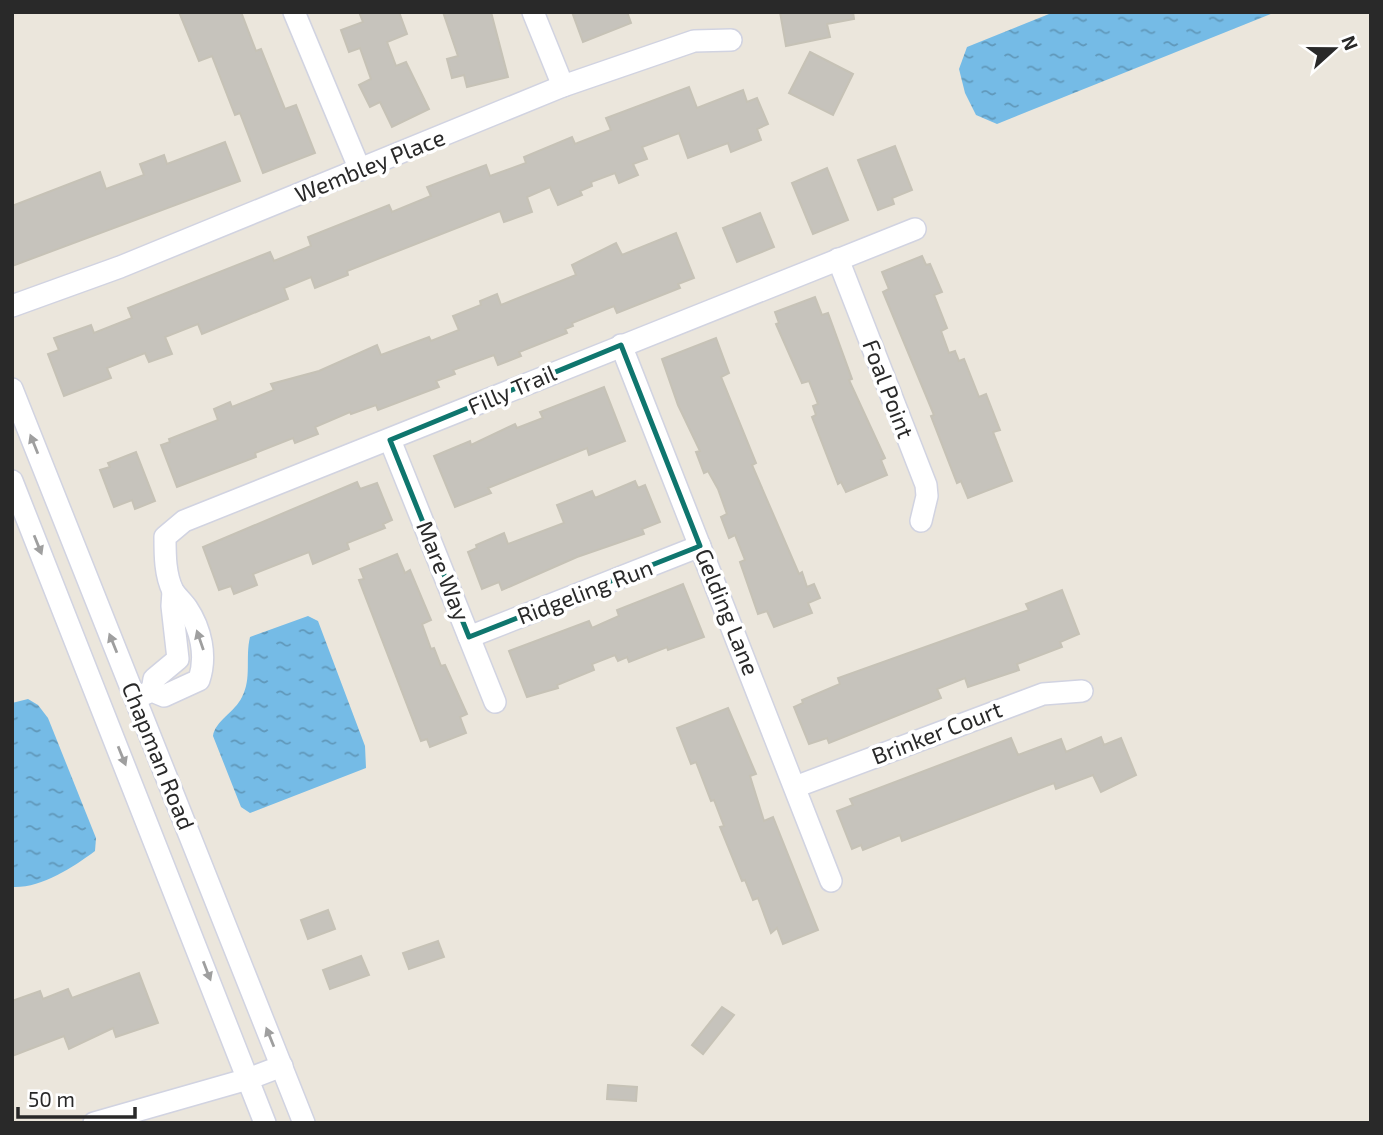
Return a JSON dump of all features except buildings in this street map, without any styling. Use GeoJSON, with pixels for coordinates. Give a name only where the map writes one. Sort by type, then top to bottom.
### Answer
{"type":"FeatureCollection","features":[{"type":"Feature","properties":{"kind":"street"},"geometry":{"type":"LineString","coordinates":[[294,12],[360,170]]}},
{"type":"Feature","properties":{"kind":"street"},"geometry":{"type":"LineString","coordinates":[[533,12],[564,86]]}},
{"type":"Feature","properties":{"kind":"street","name":"Wembley Place"},"geometry":{"type":"LineString","coordinates":[[12,306],[120,267],[564,86],[694,41],[731,40]]}},
{"type":"Feature","properties":{"kind":"street","name":"Filly Trail"},"geometry":{"type":"LineString","coordinates":[[173,591],[165,561],[165,537],[184,521],[915,229]]}},
{"type":"Feature","properties":{"kind":"street","name":"Foal Point"},"geometry":{"type":"LineString","coordinates":[[838,259],[926,485],[927,496],[921,521]]}},
{"type":"Feature","properties":{"kind":"street","name":"Gelding Lane"},"geometry":{"type":"LineString","coordinates":[[621,345],[831,881]]}},
{"type":"Feature","properties":{"kind":"street","name":"Chapman Road"},"geometry":{"type":"LineString","coordinates":[[12,389],[144,695],[304,1123]]}},
{"type":"Feature","properties":{"kind":"street","name":"Mare Way"},"geometry":{"type":"LineString","coordinates":[[390,440],[495,702]]}},
{"type":"Feature","properties":{"kind":"street","name":"Chapman Road"},"geometry":{"type":"LineString","coordinates":[[12,481],[265,1123]]}},
{"type":"Feature","properties":{"kind":"street","name":"Ridgeling Run"},"geometry":{"type":"LineString","coordinates":[[469,637],[701,546]]}},
{"type":"Feature","properties":{"kind":"street"},"geometry":{"type":"LineString","coordinates":[[173,591],[188,609],[203,649],[204,663],[199,680],[164,696],[144,695],[154,679],[178,659]]}},
{"type":"Feature","properties":{"kind":"street"},"geometry":{"type":"LineString","coordinates":[[173,591],[178,659],[199,680]]}},
{"type":"Feature","properties":{"kind":"street","name":"Brinker Court"},"geometry":{"type":"LineString","coordinates":[[795,787],[1043,694],[1082,691]]}},
{"type":"Feature","properties":{"kind":"street"},"geometry":{"type":"LineString","coordinates":[[94,1123],[248,1079],[282,1066]]}},
{"type":"Feature","properties":{"kind":"highlighted area"},"geometry":{"type":"Polygon","coordinates":[[[621,345],[700,546],[469,637],[390,440],[621,345]]]}},
{"type":"Feature","properties":{"kind":"water"},"geometry":{"type":"Polygon","coordinates":[[[1054,12],[1276,12],[997,124],[976,115],[965,93],[959,69],[967,47],[1054,12]]]}},
{"type":"Feature","properties":{"kind":"water"},"geometry":{"type":"Polygon","coordinates":[[[308,616],[318,621],[365,746],[366,768],[250,813],[241,807],[213,736],[245,690],[250,637],[308,616]]]}},
{"type":"Feature","properties":{"kind":"water"},"geometry":{"type":"Polygon","coordinates":[[[28,699],[38,705],[48,718],[96,838],[95,851],[45,881],[13,887],[12,703],[28,699]]]}}]}
